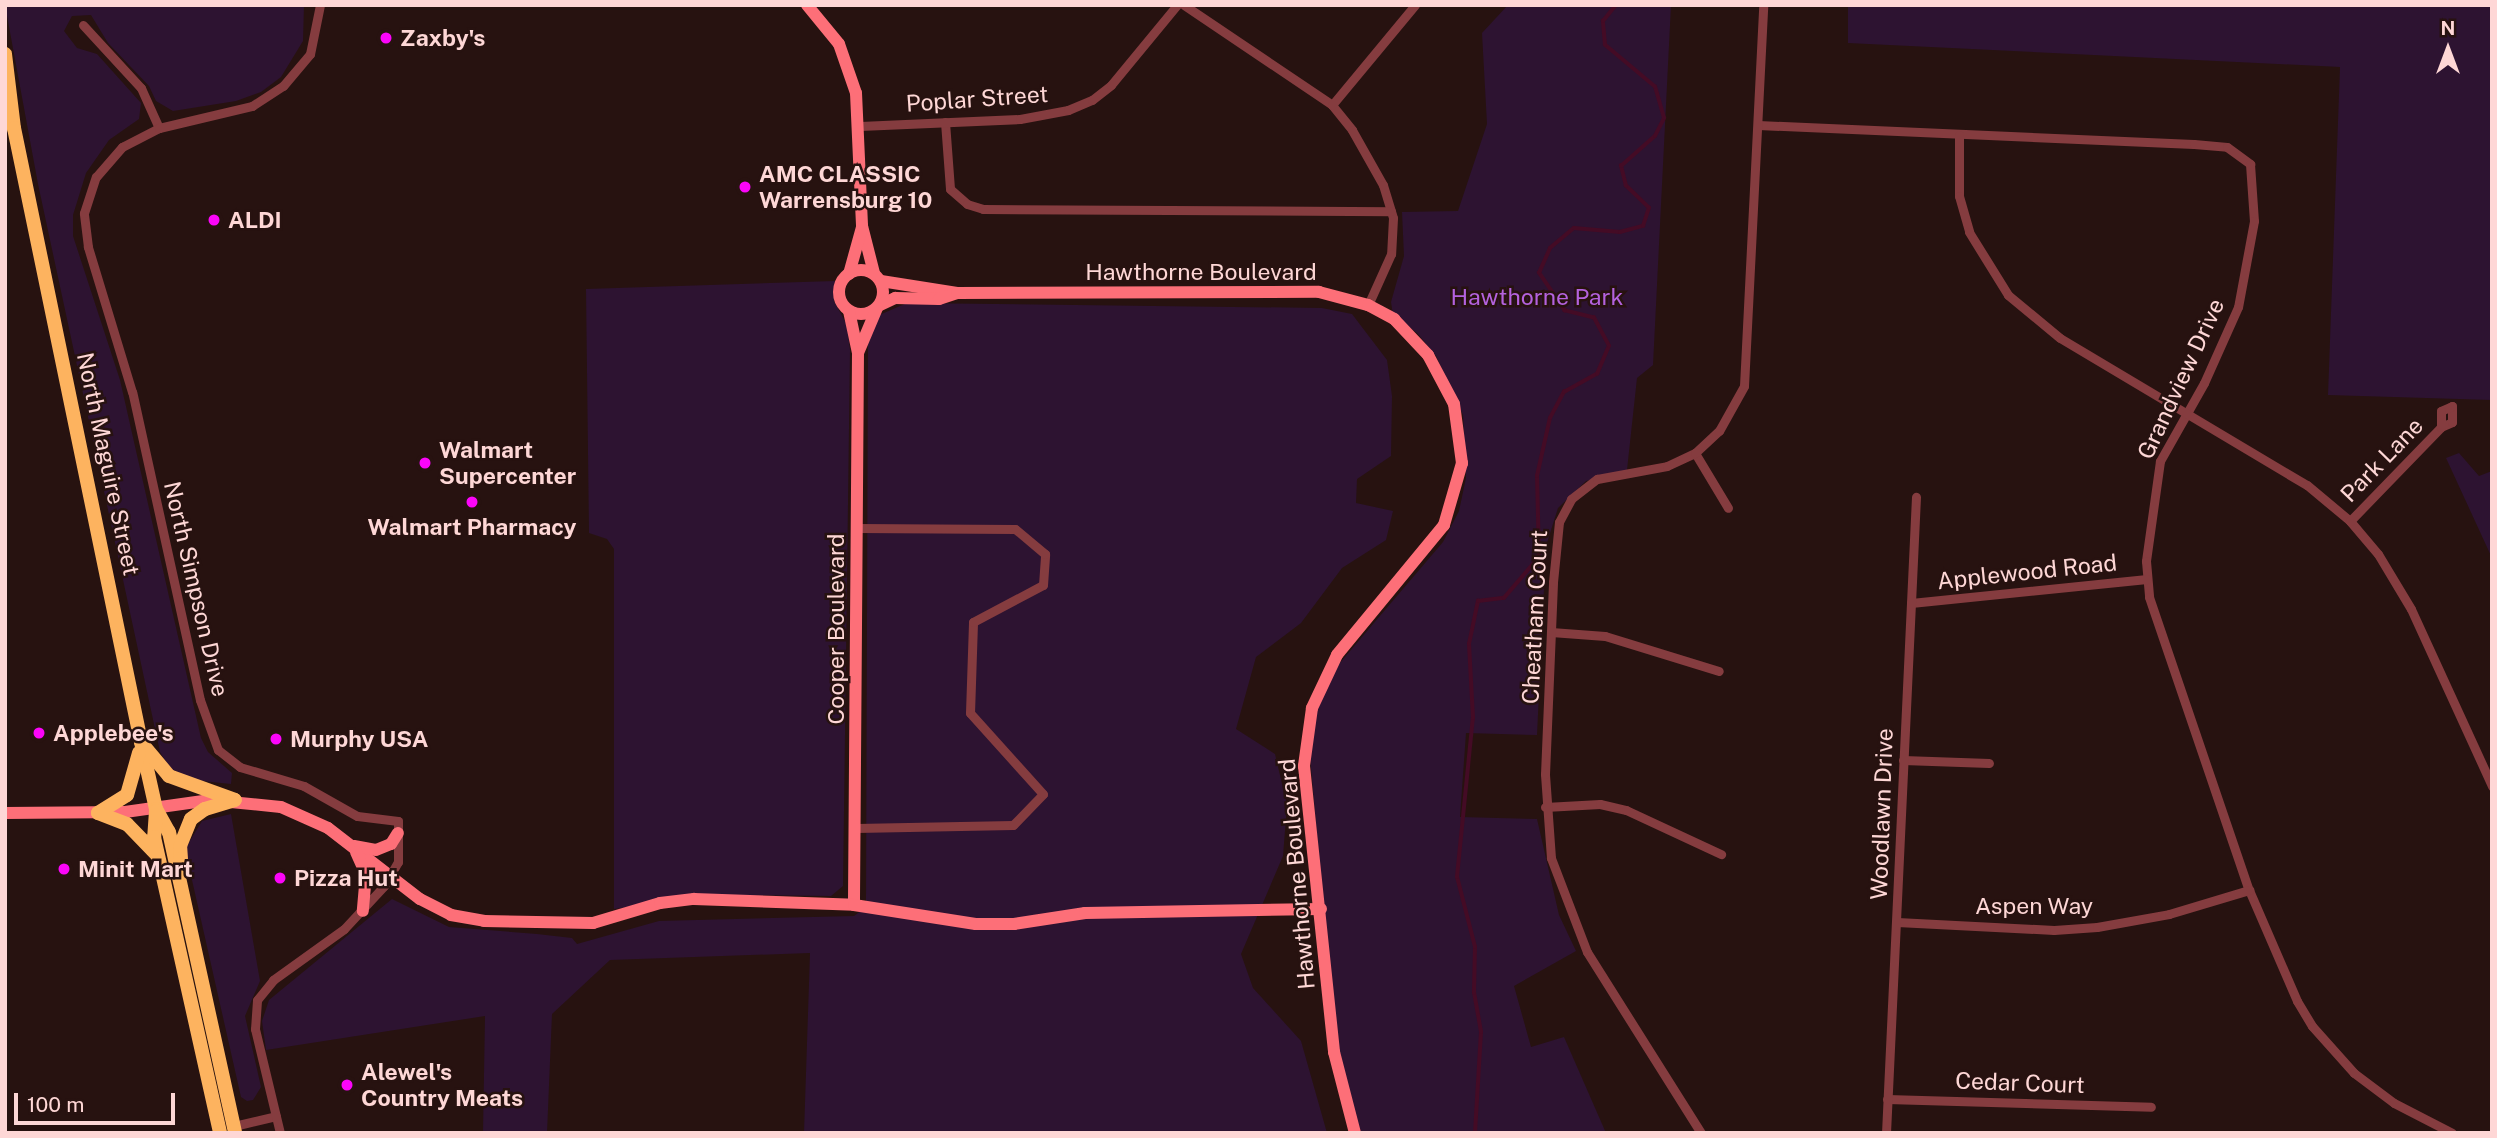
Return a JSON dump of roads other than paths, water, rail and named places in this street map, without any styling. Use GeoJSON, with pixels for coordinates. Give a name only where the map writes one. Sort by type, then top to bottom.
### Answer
{"type":"FeatureCollection","features":[{"type":"Feature","properties":{"kind":"main road","name":"North Maguire Street"},"geometry":{"type":"LineString","coordinates":[[5,54],[14,128],[156,810],[159,858],[220,1133]]}},
{"type":"Feature","properties":{"kind":"main road","name":"North Maguire Street"},"geometry":{"type":"LineString","coordinates":[[5,110],[14,128]]}},
{"type":"Feature","properties":{"kind":"main road"},"geometry":{"type":"LineString","coordinates":[[141,742],[169,776],[235,800]]}},
{"type":"Feature","properties":{"kind":"main road"},"geometry":{"type":"LineString","coordinates":[[98,813],[127,795],[137,772],[141,742]]}},
{"type":"Feature","properties":{"kind":"main road"},"geometry":{"type":"LineString","coordinates":[[181,889],[184,831],[205,809],[235,800]]}},
{"type":"Feature","properties":{"kind":"main road","name":"North Maguire Street"},"geometry":{"type":"LineString","coordinates":[[156,810],[169,832],[235,1129]]}},
{"type":"Feature","properties":{"kind":"main road"},"geometry":{"type":"LineString","coordinates":[[98,813],[132,828],[159,858]]}},
{"type":"Feature","properties":{"kind":"street","name":"North Simpson Drive"},"geometry":{"type":"LineString","coordinates":[[320,5],[310,54],[268,98],[228,113],[159,128],[122,147],[107,161],[87,196],[84,213],[88,247],[132,392],[207,728],[218,750],[240,767],[304,786],[357,816],[398,821],[398,833]]}},
{"type":"Feature","properties":{"kind":"street"},"geometry":{"type":"LineString","coordinates":[[807,5],[828,26],[850,69],[860,126],[862,226],[884,293],[878,307],[863,314],[849,310],[839,292],[849,274],[862,226]]}},
{"type":"Feature","properties":{"kind":"street","name":"Poplar Street"},"geometry":{"type":"LineString","coordinates":[[860,126],[1044,116],[1092,100],[1132,65],[1178,5]]}},
{"type":"Feature","properties":{"kind":"street"},"geometry":{"type":"LineString","coordinates":[[1184,5],[1332,106],[1369,159],[1391,211],[1391,254],[1368,305]]}},
{"type":"Feature","properties":{"kind":"street"},"geometry":{"type":"LineString","coordinates":[[1332,106],[1415,5]]}},
{"type":"Feature","properties":{"kind":"street","name":"Cheatham Court"},"geometry":{"type":"LineString","coordinates":[[1701,1133],[1587,952],[1557,883],[1545,807],[1551,632],[1559,522],[1564,508],[1597,479],[1667,466],[1695,453],[1719,431],[1744,386],[1763,5]]}},
{"type":"Feature","properties":{"kind":"street"},"geometry":{"type":"LineString","coordinates":[[82,25],[141,88],[159,128]]}},
{"type":"Feature","properties":{"kind":"street"},"geometry":{"type":"LineString","coordinates":[[945,122],[950,188],[967,204],[983,209],[1391,211]]}},
{"type":"Feature","properties":{"kind":"street","name":"Grandview Drive"},"geometry":{"type":"LineString","coordinates":[[1758,125],[2227,147],[2250,164],[2254,221],[2238,307],[2161,461],[2151,509],[2147,579],[2157,625],[2249,890],[2274,955],[2312,1026],[2354,1073],[2394,1103],[2440,1130],[2452,1133]]}},
{"type":"Feature","properties":{"kind":"street"},"geometry":{"type":"LineString","coordinates":[[1959,135],[1959,196],[1969,232],[2008,295],[2060,338],[2307,485],[2350,521],[2378,554],[2411,609],[2492,786]]}},
{"type":"Feature","properties":{"kind":"street"},"geometry":{"type":"LineString","coordinates":[[849,274],[861,270],[877,277]]}},
{"type":"Feature","properties":{"kind":"street","name":"Hawthorne Boulevard"},"geometry":{"type":"LineString","coordinates":[[877,277],[957,293],[1319,292],[1368,305],[1394,320],[1428,355],[1454,404],[1462,463],[1444,524],[1337,655],[1312,708],[1304,766],[1334,1052],[1355,1133]]}},
{"type":"Feature","properties":{"kind":"street","name":"Hawthorne Boulevard"},"geometry":{"type":"LineString","coordinates":[[878,307],[895,298],[939,299],[957,293]]}},
{"type":"Feature","properties":{"kind":"street","name":"Cooper Boulevard"},"geometry":{"type":"LineString","coordinates":[[858,353],[878,307]]}},
{"type":"Feature","properties":{"kind":"street","name":"Cooper Boulevard"},"geometry":{"type":"LineString","coordinates":[[849,310],[858,353],[854,905]]}},
{"type":"Feature","properties":{"kind":"street","name":"Park Lane"},"geometry":{"type":"LineString","coordinates":[[2350,521],[2441,427]]}},
{"type":"Feature","properties":{"kind":"street"},"geometry":{"type":"LineString","coordinates":[[1695,453],[1728,508]]}},
{"type":"Feature","properties":{"kind":"street","name":"Woodlawn Drive"},"geometry":{"type":"LineString","coordinates":[[1886,1133],[1916,498]]}},
{"type":"Feature","properties":{"kind":"street"},"geometry":{"type":"LineString","coordinates":[[856,828],[1013,825],[1043,794],[970,713],[973,622],[1043,585],[1045,554],[1015,529],[858,528]]}},
{"type":"Feature","properties":{"kind":"street","name":"Applewood Road"},"geometry":{"type":"LineString","coordinates":[[1911,603],[2147,579]]}},
{"type":"Feature","properties":{"kind":"street"},"geometry":{"type":"LineString","coordinates":[[1551,632],[1624,640],[1719,671]]}},
{"type":"Feature","properties":{"kind":"street"},"geometry":{"type":"LineString","coordinates":[[1903,760],[1989,762]]}},
{"type":"Feature","properties":{"kind":"street"},"geometry":{"type":"LineString","coordinates":[[5,813],[156,810],[235,800],[305,815],[352,846],[391,877],[451,915],[484,921],[593,923],[660,903],[694,899],[854,905],[976,924],[1014,924],[1085,913],[1321,909]]}},
{"type":"Feature","properties":{"kind":"street"},"geometry":{"type":"LineString","coordinates":[[1545,807],[1600,804],[1626,810],[1721,854]]}},
{"type":"Feature","properties":{"kind":"street"},"geometry":{"type":"LineString","coordinates":[[352,846],[376,850],[391,844],[398,833]]}},
{"type":"Feature","properties":{"kind":"street"},"geometry":{"type":"LineString","coordinates":[[280,1133],[255,1028],[257,999],[274,980],[363,911],[391,877],[398,862],[398,833]]}},
{"type":"Feature","properties":{"kind":"street"},"geometry":{"type":"LineString","coordinates":[[352,846],[366,874],[363,911]]}},
{"type":"Feature","properties":{"kind":"street","name":"Aspen Way"},"geometry":{"type":"LineString","coordinates":[[1897,922],[2054,930],[2097,927],[2169,914],[2249,890]]}},
{"type":"Feature","properties":{"kind":"street","name":"Cedar Court"},"geometry":{"type":"LineString","coordinates":[[1887,1099],[2151,1107]]}},
{"type":"Feature","properties":{"kind":"street"},"geometry":{"type":"LineString","coordinates":[[235,1129],[276,1116]]}},
{"type":"Feature","properties":{"kind":"waterway"},"geometry":{"type":"LineString","coordinates":[[1475,1133],[1481,1032],[1474,993],[1475,947],[1457,877],[1473,718],[1469,644],[1478,601],[1504,598],[1539,557],[1537,476],[1550,418],[1564,392],[1597,374],[1609,346],[1594,318],[1565,311],[1539,273],[1550,248],[1574,228],[1620,232],[1643,226],[1649,208],[1626,186],[1621,166],[1655,136],[1664,118],[1655,87],[1605,45],[1603,21],[1616,5]]}},
{"type":"Feature","properties":{"kind":"place","name":"Zaxby's"},"geometry":{"type":"Point","coordinates":[386,38]}},
{"type":"Feature","properties":{"kind":"place","name":"AMC CLASSIC Warrensburg 10"},"geometry":{"type":"Point","coordinates":[745,187]}},
{"type":"Feature","properties":{"kind":"place","name":"ALDI"},"geometry":{"type":"Point","coordinates":[214,220]}},
{"type":"Feature","properties":{"kind":"place","name":"Walmart Supercenter"},"geometry":{"type":"Point","coordinates":[425,463]}},
{"type":"Feature","properties":{"kind":"place","name":"Walmart Pharmacy"},"geometry":{"type":"Point","coordinates":[472,502]}},
{"type":"Feature","properties":{"kind":"place","name":"Applebee's"},"geometry":{"type":"Point","coordinates":[39,733]}},
{"type":"Feature","properties":{"kind":"place","name":"Murphy USA"},"geometry":{"type":"Point","coordinates":[276,739]}},
{"type":"Feature","properties":{"kind":"place","name":"Minit Mart"},"geometry":{"type":"Point","coordinates":[64,869]}},
{"type":"Feature","properties":{"kind":"place","name":"Pizza Hut"},"geometry":{"type":"Point","coordinates":[280,878]}},
{"type":"Feature","properties":{"kind":"place","name":"Alewel's Country Meats"},"geometry":{"type":"Point","coordinates":[347,1085]}},
{"type":"Feature","properties":{"kind":"park label","name":"Hawthorne Park"},"geometry":{"type":"Point","coordinates":[1537,297]}}]}
